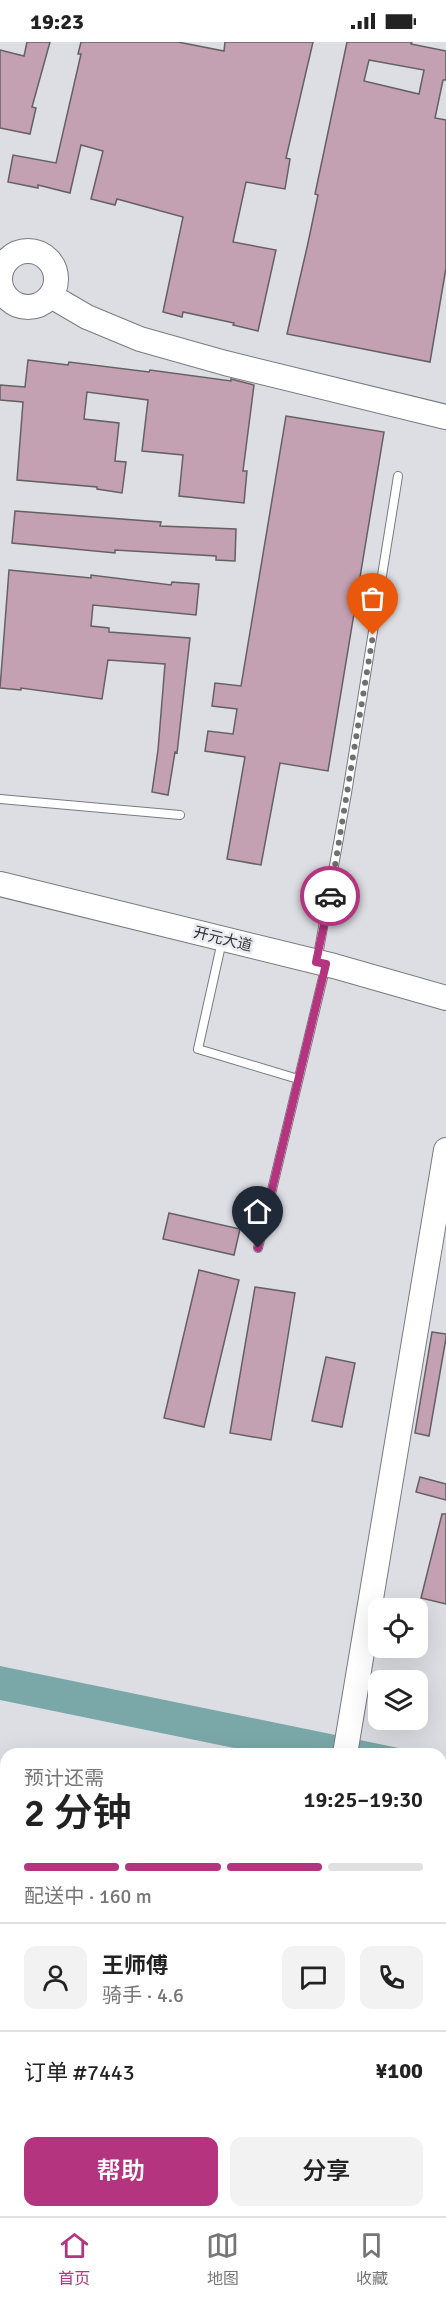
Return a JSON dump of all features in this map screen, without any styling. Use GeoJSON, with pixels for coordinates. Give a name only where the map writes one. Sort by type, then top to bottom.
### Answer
{"type":"FeatureCollection","features":[{"type":"Feature","properties":{"kind":"street"},"geometry":{"type":"LineString","coordinates":[[22,252],[35,252],[45,257],[52,265],[56,275],[56,286],[51,296],[44,303],[34,307],[15,304],[2,290],[0,277],[2,265],[22,252]]}},
{"type":"Feature","properties":{"kind":"street"},"geometry":{"type":"LineString","coordinates":[[51,296],[87,317],[140,339],[225,363],[446,417]]}},
{"type":"Feature","properties":{"kind":"street","name":"开元大道"},"geometry":{"type":"LineString","coordinates":[[0,884],[321,963],[446,998]]}},
{"type":"Feature","properties":{"kind":"street"},"geometry":{"type":"LineString","coordinates":[[346,1748],[446,1150]]}},
{"type":"Feature","properties":{"kind":"lane"},"geometry":{"type":"LineString","coordinates":[[258,1248],[298,1080],[321,963],[398,476]]}},
{"type":"Feature","properties":{"kind":"lane"},"geometry":{"type":"LineString","coordinates":[[0,799],[180,815]]}},
{"type":"Feature","properties":{"kind":"lane"},"geometry":{"type":"LineString","coordinates":[[222,939],[198,1049],[298,1080]]}},
{"type":"Feature","properties":{"kind":"water"},"geometry":{"type":"Polygon","coordinates":[[[0,1666],[399,1748],[234,1748],[0,1700],[0,1666]]]}},
{"type":"Feature","properties":{"kind":"building"},"geometry":{"type":"Polygon","coordinates":[[[27,42],[50,42],[32,107],[36,108],[30,134],[0,128],[0,50],[24,56],[27,42]]]}},
{"type":"Feature","properties":{"kind":"building"},"geometry":{"type":"Polygon","coordinates":[[[81,42],[178,42],[224,51],[225,42],[313,42],[286,158],[290,159],[285,189],[246,182],[233,242],[276,250],[258,331],[233,325],[234,323],[183,312],[182,317],[163,312],[183,217],[117,199],[115,205],[91,199],[103,151],[81,145],[70,193],[38,185],[38,188],[8,182],[13,155],[56,163],[81,54],[78,54],[81,42]]]}},
{"type":"Feature","properties":{"kind":"building"},"geometry":{"type":"Polygon","coordinates":[[[347,42],[412,42],[411,44],[446,51],[446,80],[443,80],[435,118],[446,120],[446,268],[430,362],[287,334],[318,195],[315,194],[347,42]],[[369,60],[364,81],[419,94],[424,70],[369,60]]]}},
{"type":"Feature","properties":{"kind":"building"},"geometry":{"type":"Polygon","coordinates":[[[28,360],[68,365],[69,362],[149,372],[150,370],[231,381],[231,379],[254,385],[243,471],[247,471],[244,503],[179,496],[183,455],[142,451],[148,400],[87,392],[84,419],[119,423],[115,461],[126,462],[122,493],[97,489],[97,487],[17,480],[23,402],[0,400],[0,385],[25,387],[28,360]]]}},
{"type":"Feature","properties":{"kind":"building"},"geometry":{"type":"Polygon","coordinates":[[[286,416],[384,432],[328,771],[280,763],[261,865],[227,859],[245,757],[205,751],[208,731],[233,734],[237,709],[212,706],[215,683],[241,686],[286,416]]]}},
{"type":"Feature","properties":{"kind":"building"},"geometry":{"type":"Polygon","coordinates":[[[15,511],[161,522],[160,526],[236,529],[235,561],[216,560],[216,556],[115,550],[115,553],[12,543],[15,511]]]}},
{"type":"Feature","properties":{"kind":"building"},"geometry":{"type":"Polygon","coordinates":[[[9,570],[91,578],[91,575],[171,585],[172,582],[199,584],[196,615],[93,605],[91,626],[109,628],[109,632],[190,638],[177,753],[175,752],[168,795],[152,792],[165,664],[108,660],[102,699],[21,688],[21,690],[0,688],[9,570]]]}},
{"type":"Feature","properties":{"kind":"building"},"geometry":{"type":"Polygon","coordinates":[[[169,1213],[240,1229],[234,1255],[163,1239],[169,1213]]]}},
{"type":"Feature","properties":{"kind":"building"},"geometry":{"type":"Polygon","coordinates":[[[199,1270],[239,1280],[204,1427],[164,1418],[199,1270]]]}},
{"type":"Feature","properties":{"kind":"building"},"geometry":{"type":"Polygon","coordinates":[[[255,1287],[295,1293],[271,1440],[230,1433],[255,1287]]]}},
{"type":"Feature","properties":{"kind":"building"},"geometry":{"type":"Polygon","coordinates":[[[432,1332],[446,1334],[446,1338],[429,1436],[415,1433],[432,1332]]]}},
{"type":"Feature","properties":{"kind":"building"},"geometry":{"type":"Polygon","coordinates":[[[326,1357],[355,1363],[342,1427],[312,1421],[326,1357]]]}},
{"type":"Feature","properties":{"kind":"building"},"geometry":{"type":"Polygon","coordinates":[[[420,1477],[446,1484],[446,1500],[416,1492],[420,1477]]]}},
{"type":"Feature","properties":{"kind":"building"},"geometry":{"type":"Polygon","coordinates":[[[442,1514],[446,1514],[446,1604],[421,1598],[442,1514]]]}},
{"type":"Feature","properties":{"kind":"way so far"},"geometry":{"type":"LineString","coordinates":[[330,896],[373,635]]}},
{"type":"Feature","properties":{"kind":"route"},"geometry":{"type":"LineString","coordinates":[[258,1248],[326,964],[316,962],[330,896]]}}]}
